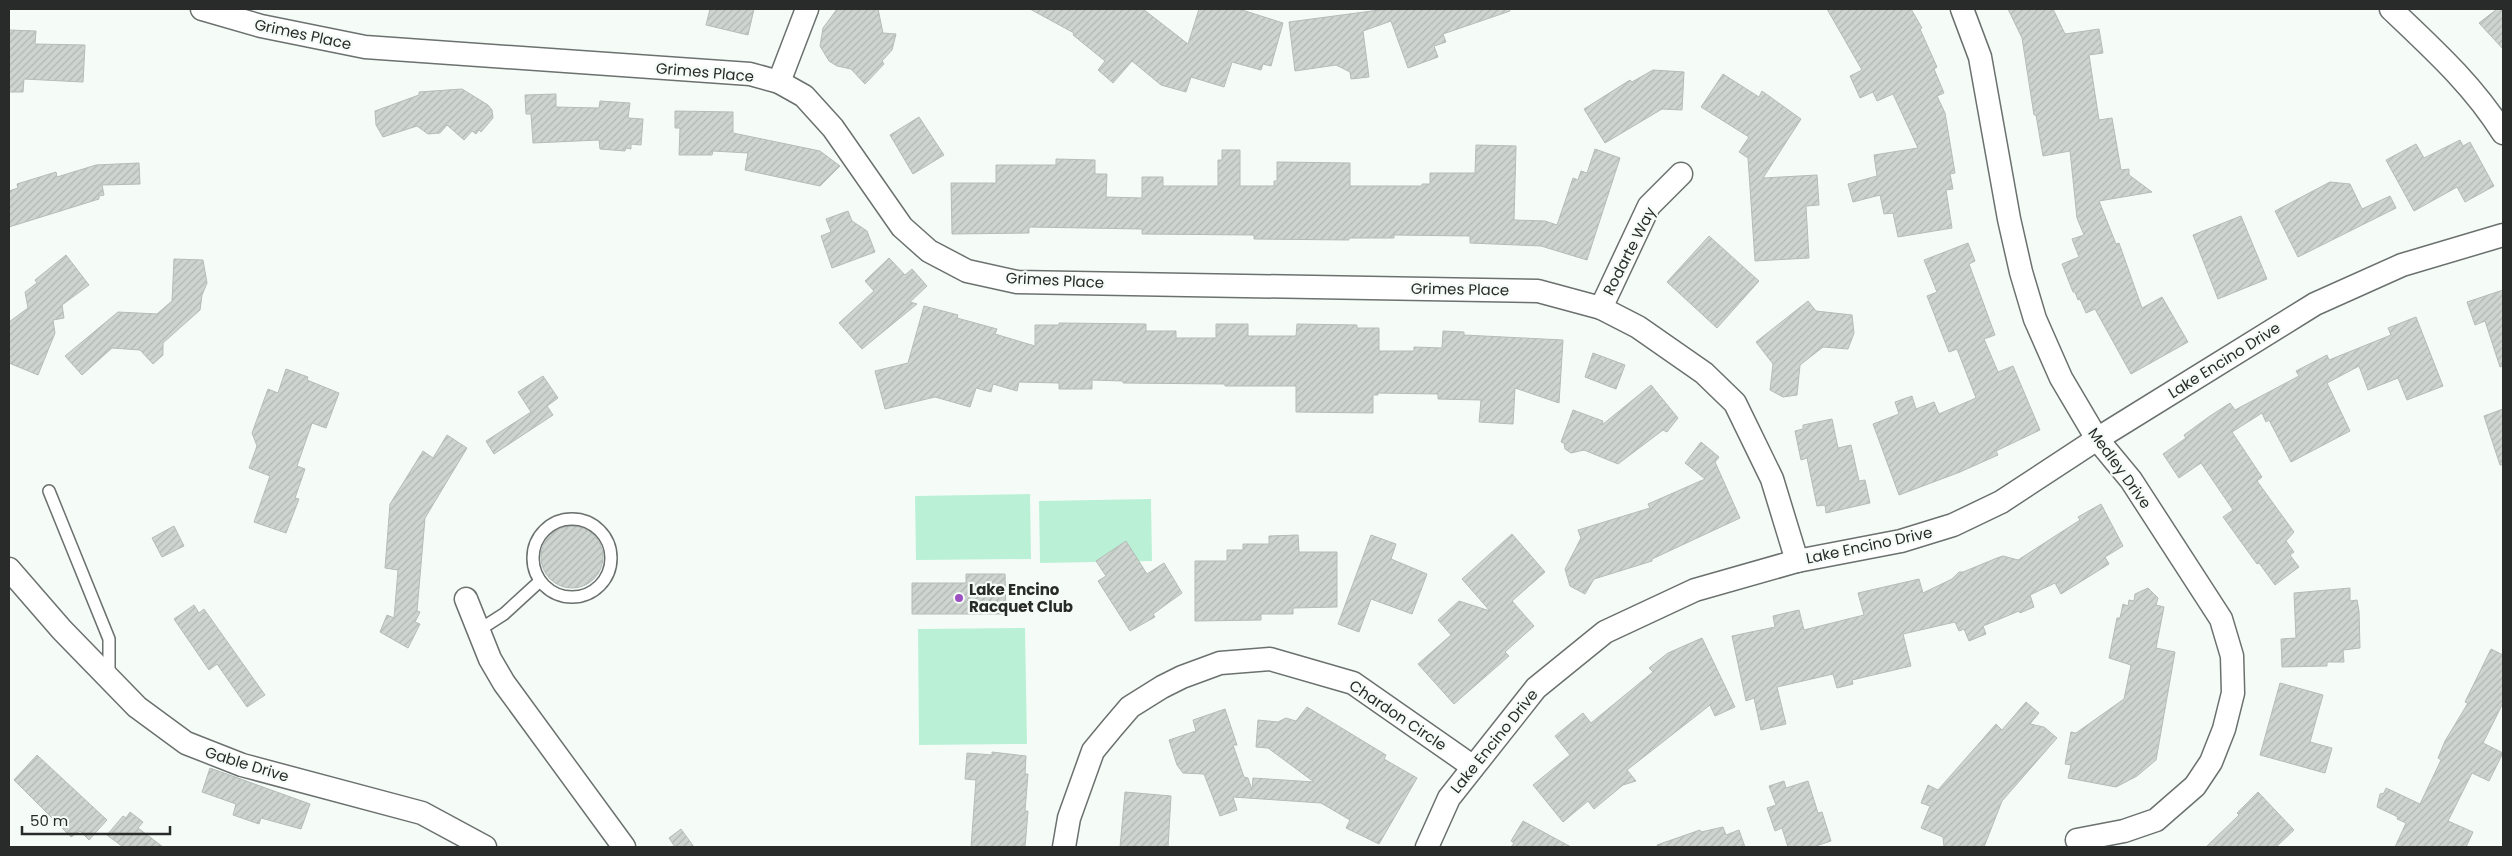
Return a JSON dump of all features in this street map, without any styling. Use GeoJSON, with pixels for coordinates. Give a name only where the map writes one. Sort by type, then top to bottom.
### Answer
{"type":"FeatureCollection","features":[{"type":"Feature","properties":{"kind":"street","name":"Grimes Place"},"geometry":{"type":"LineString","coordinates":[[202,9],[261,26],[365,47],[750,74],[779,82],[804,96],[833,128],[902,227],[929,251],[967,271],[1017,282],[1538,291],[1601,308],[1638,327],[1672,350],[1704,373],[1734,403],[1772,480],[1797,560]]}},
{"type":"Feature","properties":{"kind":"street"},"geometry":{"type":"LineString","coordinates":[[779,82],[807,9]]}},
{"type":"Feature","properties":{"kind":"street","name":"Medley Drive"},"geometry":{"type":"LineString","coordinates":[[1962,9],[1980,57],[2020,272],[2035,319],[2061,378],[2097,438],[2132,480],[2221,619],[2232,656],[2233,693],[2224,729],[2211,762],[2195,786],[2156,820],[2124,831],[2077,840]]}},
{"type":"Feature","properties":{"kind":"street"},"geometry":{"type":"LineString","coordinates":[[2391,9],[2453,69],[2488,109],[2503,133]]}},
{"type":"Feature","properties":{"kind":"street","name":"Rodarte Way"},"geometry":{"type":"LineString","coordinates":[[1601,308],[1649,206],[1681,174]]}},
{"type":"Feature","properties":{"kind":"street","name":"Lake Encino Drive"},"geometry":{"type":"LineString","coordinates":[[1427,847],[1449,798],[1472,766],[1536,688],[1605,632],[1694,590],[1797,560],[1901,541],[1953,525],[2002,502],[2097,438],[2315,304],[2402,266],[2503,235]]}},
{"type":"Feature","properties":{"kind":"street","name":"Gable Drive"},"geometry":{"type":"LineString","coordinates":[[9,569],[62,630],[137,707],[165,729],[206,752],[242,765],[422,813],[485,847]]}},
{"type":"Feature","properties":{"kind":"street"},"geometry":{"type":"LineString","coordinates":[[466,599],[490,658],[504,683],[624,847]]}},
{"type":"Feature","properties":{"kind":"street","name":"Chardon Circle"},"geometry":{"type":"LineString","coordinates":[[1064,847],[1069,818],[1093,751],[1112,728],[1130,707],[1162,687],[1182,676],[1220,663],[1270,659],[1353,683],[1472,766]]}},
{"type":"Feature","properties":{"kind":"lane"},"geometry":{"type":"LineString","coordinates":[[49,491],[109,639],[109,678]]}},
{"type":"Feature","properties":{"kind":"lane"},"geometry":{"type":"LineString","coordinates":[[571,518],[584,520],[596,526],[605,536],[610,548],[611,562],[607,575],[599,586],[588,594],[575,597],[561,596],[549,590],[540,581],[535,570],[533,558],[535,546],[540,535],[549,526],[560,520],[571,518]]}},
{"type":"Feature","properties":{"kind":"lane"},"geometry":{"type":"LineString","coordinates":[[479,630],[504,614],[540,581]]}},
{"type":"Feature","properties":{"kind":"green space"},"geometry":{"type":"Polygon","coordinates":[[[1030,494],[1031,559],[916,560],[915,496],[1030,494]]]}},
{"type":"Feature","properties":{"kind":"green space"},"geometry":{"type":"Polygon","coordinates":[[[1151,499],[1152,561],[1040,563],[1039,501],[1151,499]]]}},
{"type":"Feature","properties":{"kind":"green space"},"geometry":{"type":"Polygon","coordinates":[[[1025,628],[1027,744],[919,745],[918,629],[1025,628]]]}},
{"type":"Feature","properties":{"kind":"building"},"geometry":{"type":"Polygon","coordinates":[[[710,9],[754,9],[748,35],[706,25],[710,9]]]}},
{"type":"Feature","properties":{"kind":"building"},"geometry":{"type":"Polygon","coordinates":[[[837,9],[878,9],[883,33],[896,34],[892,50],[882,61],[884,64],[865,84],[851,69],[837,66],[829,61],[820,46],[823,28],[837,9]]]}},
{"type":"Feature","properties":{"kind":"building"},"geometry":{"type":"Polygon","coordinates":[[[1030,9],[1143,9],[1188,44],[1199,9],[1239,9],[1283,23],[1271,66],[1263,64],[1261,70],[1232,62],[1224,87],[1191,77],[1186,92],[1161,85],[1132,61],[1113,83],[1098,70],[1105,61],[1073,35],[1074,33],[1030,9]]]}},
{"type":"Feature","properties":{"kind":"building"},"geometry":{"type":"Polygon","coordinates":[[[1387,9],[1509,9],[1510,11],[1443,34],[1446,42],[1434,46],[1438,57],[1408,68],[1391,21],[1363,31],[1369,77],[1351,79],[1350,72],[1336,65],[1295,71],[1289,22],[1387,9]]]}},
{"type":"Feature","properties":{"kind":"building"},"geometry":{"type":"Polygon","coordinates":[[[1827,9],[1911,9],[1922,28],[1920,29],[1937,67],[1934,69],[1944,93],[1937,96],[1945,113],[1955,173],[1950,174],[1953,189],[1946,190],[1952,228],[1898,237],[1893,213],[1884,214],[1880,195],[1853,202],[1848,184],[1877,176],[1874,155],[1918,148],[1893,94],[1877,101],[1873,92],[1860,98],[1850,76],[1862,70],[1827,9]]]}},
{"type":"Feature","properties":{"kind":"building"},"geometry":{"type":"Polygon","coordinates":[[[2008,9],[2053,9],[2065,34],[2099,29],[2103,53],[2089,55],[2099,120],[2112,118],[2121,170],[2129,169],[2129,175],[2152,192],[2099,201],[2116,244],[2119,243],[2142,308],[2162,297],[2188,342],[2131,374],[2095,309],[2086,313],[2080,299],[2078,300],[2075,292],[2073,292],[2062,264],[2079,257],[2072,239],[2084,235],[2077,218],[2070,151],[2043,156],[2036,115],[2034,115],[2022,38],[2008,9]]]}},
{"type":"Feature","properties":{"kind":"building"},"geometry":{"type":"Polygon","coordinates":[[[2497,9],[2503,9],[2503,49],[2479,23],[2497,9]]]}},
{"type":"Feature","properties":{"kind":"building"},"geometry":{"type":"Polygon","coordinates":[[[9,30],[36,31],[35,44],[85,45],[83,82],[24,79],[23,92],[9,92],[9,30]]]}},
{"type":"Feature","properties":{"kind":"building"},"geometry":{"type":"Polygon","coordinates":[[[1653,70],[1684,72],[1682,110],[1662,109],[1605,143],[1584,109],[1630,80],[1632,82],[1653,70]]]}},
{"type":"Feature","properties":{"kind":"building"},"geometry":{"type":"Polygon","coordinates":[[[1723,74],[1759,97],[1762,91],[1801,119],[1763,178],[1817,175],[1819,205],[1806,206],[1809,258],[1755,261],[1748,158],[1739,152],[1749,137],[1701,107],[1723,74]]]}},
{"type":"Feature","properties":{"kind":"building"},"geometry":{"type":"Polygon","coordinates":[[[462,89],[488,105],[492,110],[493,118],[481,132],[479,130],[476,134],[472,131],[464,140],[447,125],[440,133],[428,134],[417,126],[383,137],[376,125],[375,111],[419,95],[419,92],[462,89]]]}},
{"type":"Feature","properties":{"kind":"building"},"geometry":{"type":"Polygon","coordinates":[[[556,94],[556,107],[599,108],[600,101],[630,103],[628,118],[643,119],[641,145],[631,144],[631,149],[626,148],[625,151],[600,149],[599,140],[533,143],[531,114],[526,114],[525,95],[556,94]]]}},
{"type":"Feature","properties":{"kind":"building"},"geometry":{"type":"Polygon","coordinates":[[[675,111],[733,112],[733,133],[820,151],[840,166],[820,186],[745,170],[748,153],[713,151],[712,155],[679,155],[680,128],[675,128],[675,111]]]}},
{"type":"Feature","properties":{"kind":"building"},"geometry":{"type":"Polygon","coordinates":[[[919,117],[944,155],[913,174],[890,135],[919,117]]]}},
{"type":"Feature","properties":{"kind":"building"},"geometry":{"type":"Polygon","coordinates":[[[2460,140],[2463,146],[2470,142],[2494,186],[2465,202],[2457,187],[2414,211],[2386,160],[2416,144],[2424,158],[2460,140]]]}},
{"type":"Feature","properties":{"kind":"building"},"geometry":{"type":"Polygon","coordinates":[[[1476,145],[1516,146],[1514,220],[1545,221],[1557,225],[1573,178],[1578,180],[1581,171],[1587,173],[1595,149],[1620,158],[1587,260],[1541,246],[1470,243],[1470,236],[1394,235],[1394,238],[1349,238],[1349,240],[1254,239],[1254,235],[1142,234],[1142,229],[1029,227],[1029,233],[952,234],[951,183],[996,183],[996,165],[1056,165],[1056,159],[1095,160],[1095,174],[1107,174],[1106,197],[1142,198],[1142,177],[1163,177],[1163,186],[1218,186],[1218,160],[1222,160],[1222,150],[1240,150],[1240,186],[1274,186],[1274,181],[1277,181],[1277,162],[1350,163],[1350,186],[1422,186],[1422,184],[1430,184],[1430,173],[1475,173],[1476,145]]]}},
{"type":"Feature","properties":{"kind":"building"},"geometry":{"type":"Polygon","coordinates":[[[139,163],[140,184],[102,185],[104,195],[99,196],[99,199],[9,227],[9,191],[18,188],[17,184],[56,172],[57,177],[96,165],[139,163]]]}},
{"type":"Feature","properties":{"kind":"building"},"geometry":{"type":"Polygon","coordinates":[[[2330,182],[2350,184],[2362,209],[2390,196],[2396,208],[2298,257],[2275,211],[2330,182]]]}},
{"type":"Feature","properties":{"kind":"building"},"geometry":{"type":"Polygon","coordinates":[[[848,211],[852,221],[867,231],[875,252],[832,268],[821,236],[831,232],[826,219],[848,211]]]}},
{"type":"Feature","properties":{"kind":"building"},"geometry":{"type":"Polygon","coordinates":[[[2241,216],[2267,279],[2218,299],[2193,235],[2241,216]]]}},
{"type":"Feature","properties":{"kind":"building"},"geometry":{"type":"Polygon","coordinates":[[[1709,236],[1759,281],[1717,328],[1667,282],[1709,236]]]}},
{"type":"Feature","properties":{"kind":"building"},"geometry":{"type":"Polygon","coordinates":[[[1968,243],[1975,261],[1969,264],[1995,335],[1984,339],[1998,372],[2013,366],[2040,430],[1996,451],[1998,455],[1960,472],[1899,495],[1873,424],[1899,414],[1895,402],[1912,396],[1916,409],[1934,402],[1939,414],[1976,398],[1957,349],[1949,352],[1927,296],[1937,292],[1924,260],[1968,243]]]}},
{"type":"Feature","properties":{"kind":"building"},"geometry":{"type":"Polygon","coordinates":[[[66,255],[89,285],[62,305],[64,318],[53,320],[55,333],[38,375],[9,363],[9,322],[28,308],[25,292],[37,283],[35,280],[66,255]]]}},
{"type":"Feature","properties":{"kind":"building"},"geometry":{"type":"Polygon","coordinates":[[[889,258],[905,275],[912,269],[927,286],[910,302],[917,304],[862,349],[839,323],[874,291],[865,281],[889,258]]]}},
{"type":"Feature","properties":{"kind":"building"},"geometry":{"type":"Polygon","coordinates":[[[174,259],[203,260],[207,283],[202,295],[200,310],[163,343],[163,355],[153,364],[140,350],[112,348],[82,375],[65,356],[118,312],[157,314],[172,301],[174,259]]]}},
{"type":"Feature","properties":{"kind":"building"},"geometry":{"type":"Polygon","coordinates":[[[2503,290],[2503,366],[2500,367],[2485,321],[2475,325],[2467,302],[2503,290]]]}},
{"type":"Feature","properties":{"kind":"building"},"geometry":{"type":"Polygon","coordinates":[[[1808,301],[1816,311],[1852,315],[1854,333],[1848,349],[1823,347],[1800,365],[1797,395],[1783,397],[1770,390],[1773,364],[1756,342],[1808,301]]]}},
{"type":"Feature","properties":{"kind":"building"},"geometry":{"type":"Polygon","coordinates":[[[924,306],[958,315],[957,318],[997,329],[995,334],[1035,346],[1035,325],[1059,325],[1059,323],[1146,324],[1146,331],[1176,331],[1176,338],[1216,338],[1216,324],[1248,324],[1248,336],[1296,336],[1297,324],[1357,325],[1357,328],[1379,328],[1379,351],[1414,351],[1414,347],[1442,348],[1443,331],[1464,332],[1464,335],[1563,340],[1559,403],[1515,388],[1513,424],[1479,422],[1481,400],[1438,399],[1438,394],[1378,393],[1378,395],[1373,395],[1373,413],[1296,412],[1296,386],[1123,383],[1123,381],[1092,380],[1092,389],[1059,389],[1059,383],[1019,382],[1017,391],[993,384],[991,392],[976,388],[970,407],[935,397],[885,409],[875,371],[908,363],[924,306]]]}},
{"type":"Feature","properties":{"kind":"building"},"geometry":{"type":"Polygon","coordinates":[[[2416,317],[2443,386],[2407,400],[2398,378],[2368,390],[2359,366],[2327,383],[2350,431],[2291,462],[2269,420],[2266,422],[2262,413],[2232,432],[2262,477],[2257,481],[2294,532],[2286,541],[2294,552],[2290,555],[2299,567],[2275,585],[2259,563],[2257,564],[2223,517],[2233,510],[2201,463],[2179,478],[2163,454],[2186,438],[2184,435],[2230,403],[2235,410],[2299,376],[2296,371],[2327,355],[2329,360],[2391,335],[2388,328],[2416,317]]]}},
{"type":"Feature","properties":{"kind":"building"},"geometry":{"type":"Polygon","coordinates":[[[1593,353],[1625,365],[1616,389],[1585,377],[1593,353]]]}},
{"type":"Feature","properties":{"kind":"building"},"geometry":{"type":"Polygon","coordinates":[[[286,369],[308,377],[307,380],[339,393],[326,428],[312,423],[297,466],[305,469],[295,498],[299,499],[286,533],[254,522],[270,476],[249,468],[257,446],[252,433],[268,389],[278,393],[286,369]]]}},
{"type":"Feature","properties":{"kind":"building"},"geometry":{"type":"Polygon","coordinates":[[[543,376],[558,398],[547,406],[553,415],[494,454],[486,441],[531,412],[518,392],[543,376]]]}},
{"type":"Feature","properties":{"kind":"building"},"geometry":{"type":"Polygon","coordinates":[[[1651,385],[1678,418],[1667,432],[1663,430],[1618,464],[1584,450],[1571,453],[1565,449],[1564,443],[1561,442],[1573,410],[1603,421],[1602,425],[1651,385]]]}},
{"type":"Feature","properties":{"kind":"building"},"geometry":{"type":"Polygon","coordinates":[[[2503,409],[2503,465],[2500,465],[2484,416],[2503,409]]]}},
{"type":"Feature","properties":{"kind":"building"},"geometry":{"type":"Polygon","coordinates":[[[1832,419],[1838,448],[1851,445],[1859,481],[1865,480],[1870,503],[1826,513],[1825,505],[1817,506],[1807,458],[1801,460],[1795,431],[1803,429],[1803,425],[1832,419]]]}},
{"type":"Feature","properties":{"kind":"building"},"geometry":{"type":"Polygon","coordinates":[[[447,435],[467,448],[425,518],[417,611],[420,612],[415,622],[420,624],[408,648],[380,632],[387,615],[394,618],[398,570],[385,568],[390,504],[423,451],[433,458],[447,435]]]}},
{"type":"Feature","properties":{"kind":"building"},"geometry":{"type":"Polygon","coordinates":[[[1701,442],[1719,457],[1715,462],[1740,518],[1652,559],[1652,561],[1594,579],[1585,594],[1570,586],[1565,569],[1581,538],[1578,530],[1650,508],[1648,504],[1705,479],[1685,463],[1701,442]]]}},
{"type":"Feature","properties":{"kind":"building"},"geometry":{"type":"Polygon","coordinates":[[[2101,504],[2123,546],[2105,557],[2109,564],[2061,594],[2055,583],[2030,595],[2034,607],[1983,626],[1986,634],[1969,641],[1964,629],[1959,631],[1955,622],[1903,634],[1911,666],[1852,680],[1853,684],[1837,688],[1833,674],[1777,687],[1786,724],[1761,730],[1754,698],[1746,701],[1732,636],[1775,627],[1773,616],[1799,610],[1804,630],[1864,615],[1858,593],[1919,579],[1923,593],[1952,579],[1959,572],[1997,558],[2003,556],[2018,560],[2080,520],[2078,517],[2101,504]]]}},
{"type":"Feature","properties":{"kind":"building"},"geometry":{"type":"Polygon","coordinates":[[[174,526],[184,546],[162,557],[152,538],[174,526]]]}},
{"type":"Feature","properties":{"kind":"building"},"geometry":{"type":"Polygon","coordinates":[[[566,526],[578,526],[594,535],[601,545],[603,557],[601,569],[594,579],[578,588],[566,588],[555,583],[546,574],[541,563],[541,551],[546,540],[555,531],[566,526]]]}},
{"type":"Feature","properties":{"kind":"building"},"geometry":{"type":"Polygon","coordinates":[[[1512,534],[1545,572],[1512,601],[1534,626],[1505,652],[1509,656],[1454,704],[1418,664],[1451,635],[1438,620],[1459,601],[1490,611],[1462,579],[1512,534]]]}},
{"type":"Feature","properties":{"kind":"building"},"geometry":{"type":"Polygon","coordinates":[[[1298,535],[1299,552],[1337,552],[1337,607],[1293,608],[1293,614],[1261,614],[1261,620],[1195,621],[1195,561],[1227,561],[1227,550],[1243,550],[1243,544],[1269,544],[1269,536],[1298,535]]]}},
{"type":"Feature","properties":{"kind":"building"},"geometry":{"type":"Polygon","coordinates":[[[1371,535],[1396,544],[1391,559],[1427,574],[1412,614],[1371,599],[1359,632],[1338,624],[1371,535]]]}},
{"type":"Feature","properties":{"kind":"building"},"geometry":{"type":"Polygon","coordinates":[[[1126,541],[1147,574],[1164,563],[1182,593],[1153,614],[1155,617],[1130,631],[1098,581],[1106,576],[1096,561],[1126,541]]]}},
{"type":"Feature","properties":{"kind":"building","name":"Lake Encino Racquet Club"},"geometry":{"type":"Polygon","coordinates":[[[966,574],[1005,574],[1006,614],[912,614],[912,583],[966,583],[966,574]]]}},
{"type":"Feature","properties":{"kind":"building"},"geometry":{"type":"Polygon","coordinates":[[[2148,588],[2158,598],[2156,605],[2164,607],[2156,648],[2175,652],[2156,760],[2137,776],[2116,787],[2068,778],[2071,765],[2065,764],[2071,732],[2076,733],[2124,699],[2131,665],[2109,658],[2117,618],[2120,618],[2123,604],[2128,606],[2129,600],[2134,601],[2135,594],[2148,588]]]}},
{"type":"Feature","properties":{"kind":"building"},"geometry":{"type":"Polygon","coordinates":[[[2350,588],[2350,601],[2357,600],[2359,611],[2360,648],[2343,650],[2344,662],[2327,662],[2327,666],[2282,667],[2281,639],[2296,638],[2294,593],[2350,588]]]}},
{"type":"Feature","properties":{"kind":"building"},"geometry":{"type":"Polygon","coordinates":[[[194,605],[199,613],[204,609],[265,695],[247,707],[217,664],[209,670],[174,619],[194,605]]]}},
{"type":"Feature","properties":{"kind":"building"},"geometry":{"type":"Polygon","coordinates":[[[1702,638],[1735,707],[1715,716],[1710,705],[1627,770],[1636,781],[1623,785],[1594,809],[1588,801],[1563,822],[1533,785],[1570,755],[1555,736],[1583,713],[1591,723],[1653,672],[1649,668],[1668,653],[1702,638]]]}},
{"type":"Feature","properties":{"kind":"building"},"geometry":{"type":"Polygon","coordinates":[[[2491,649],[2503,655],[2503,703],[2483,743],[2503,753],[2489,781],[2472,773],[2448,821],[2473,832],[2466,847],[2395,847],[2406,823],[2377,807],[2380,794],[2384,793],[2386,788],[2420,804],[2441,760],[2438,758],[2445,741],[2468,703],[2465,702],[2491,649]]]}},
{"type":"Feature","properties":{"kind":"building"},"geometry":{"type":"Polygon","coordinates":[[[2280,683],[2323,695],[2310,742],[2332,748],[2325,773],[2260,755],[2280,683]]]}},
{"type":"Feature","properties":{"kind":"building"},"geometry":{"type":"Polygon","coordinates":[[[2026,702],[2039,713],[2030,724],[2044,727],[2057,738],[2002,801],[1984,847],[1944,847],[1943,837],[1921,828],[1930,806],[1921,803],[1928,785],[1938,790],[1996,724],[2002,730],[2026,702]]]}},
{"type":"Feature","properties":{"kind":"building"},"geometry":{"type":"Polygon","coordinates":[[[1307,707],[1386,755],[1384,759],[1417,778],[1379,844],[1346,828],[1350,820],[1321,803],[1233,797],[1237,810],[1220,816],[1204,774],[1183,773],[1177,765],[1169,740],[1196,731],[1193,720],[1225,709],[1237,745],[1233,745],[1244,777],[1248,778],[1252,790],[1253,778],[1314,782],[1268,748],[1256,747],[1258,720],[1278,722],[1286,718],[1296,721],[1307,707]]]}},
{"type":"Feature","properties":{"kind":"building"},"geometry":{"type":"Polygon","coordinates":[[[992,752],[1026,756],[1025,774],[1028,774],[1025,811],[1028,811],[1025,847],[971,847],[976,780],[965,779],[967,753],[992,755],[992,752]]]}},
{"type":"Feature","properties":{"kind":"building"},"geometry":{"type":"Polygon","coordinates":[[[37,755],[107,820],[89,840],[80,831],[71,837],[14,780],[37,755]]]}},
{"type":"Feature","properties":{"kind":"building"},"geometry":{"type":"Polygon","coordinates":[[[210,768],[310,804],[301,829],[261,818],[259,824],[233,815],[236,804],[202,792],[210,768]]]}},
{"type":"Feature","properties":{"kind":"building"},"geometry":{"type":"Polygon","coordinates":[[[1784,781],[1786,788],[1808,781],[1818,813],[1822,812],[1831,841],[1813,847],[1788,847],[1782,828],[1775,831],[1767,808],[1776,805],[1769,786],[1784,781]]]}},
{"type":"Feature","properties":{"kind":"building"},"geometry":{"type":"Polygon","coordinates":[[[1125,792],[1171,796],[1168,847],[1120,847],[1125,792]]]}},
{"type":"Feature","properties":{"kind":"building"},"geometry":{"type":"Polygon","coordinates":[[[2258,792],[2294,830],[2276,847],[2206,847],[2239,815],[2237,813],[2258,792]]]}},
{"type":"Feature","properties":{"kind":"building"},"geometry":{"type":"Polygon","coordinates":[[[130,812],[143,822],[138,828],[163,847],[123,847],[107,835],[123,816],[126,818],[130,812]]]}},
{"type":"Feature","properties":{"kind":"building"},"geometry":{"type":"Polygon","coordinates":[[[1523,821],[1571,847],[1511,847],[1514,843],[1511,841],[1523,821]]]}},
{"type":"Feature","properties":{"kind":"building"},"geometry":{"type":"Polygon","coordinates":[[[1723,827],[1726,835],[1739,830],[1745,847],[1658,847],[1657,845],[1700,830],[1701,832],[1723,827]]]}},
{"type":"Feature","properties":{"kind":"building"},"geometry":{"type":"Polygon","coordinates":[[[681,829],[694,847],[675,847],[669,838],[681,829]]]}},
{"type":"Feature","properties":{"kind":"place","name":"Lake Encino Racquet Club"},"geometry":{"type":"Point","coordinates":[959,598]}}]}
